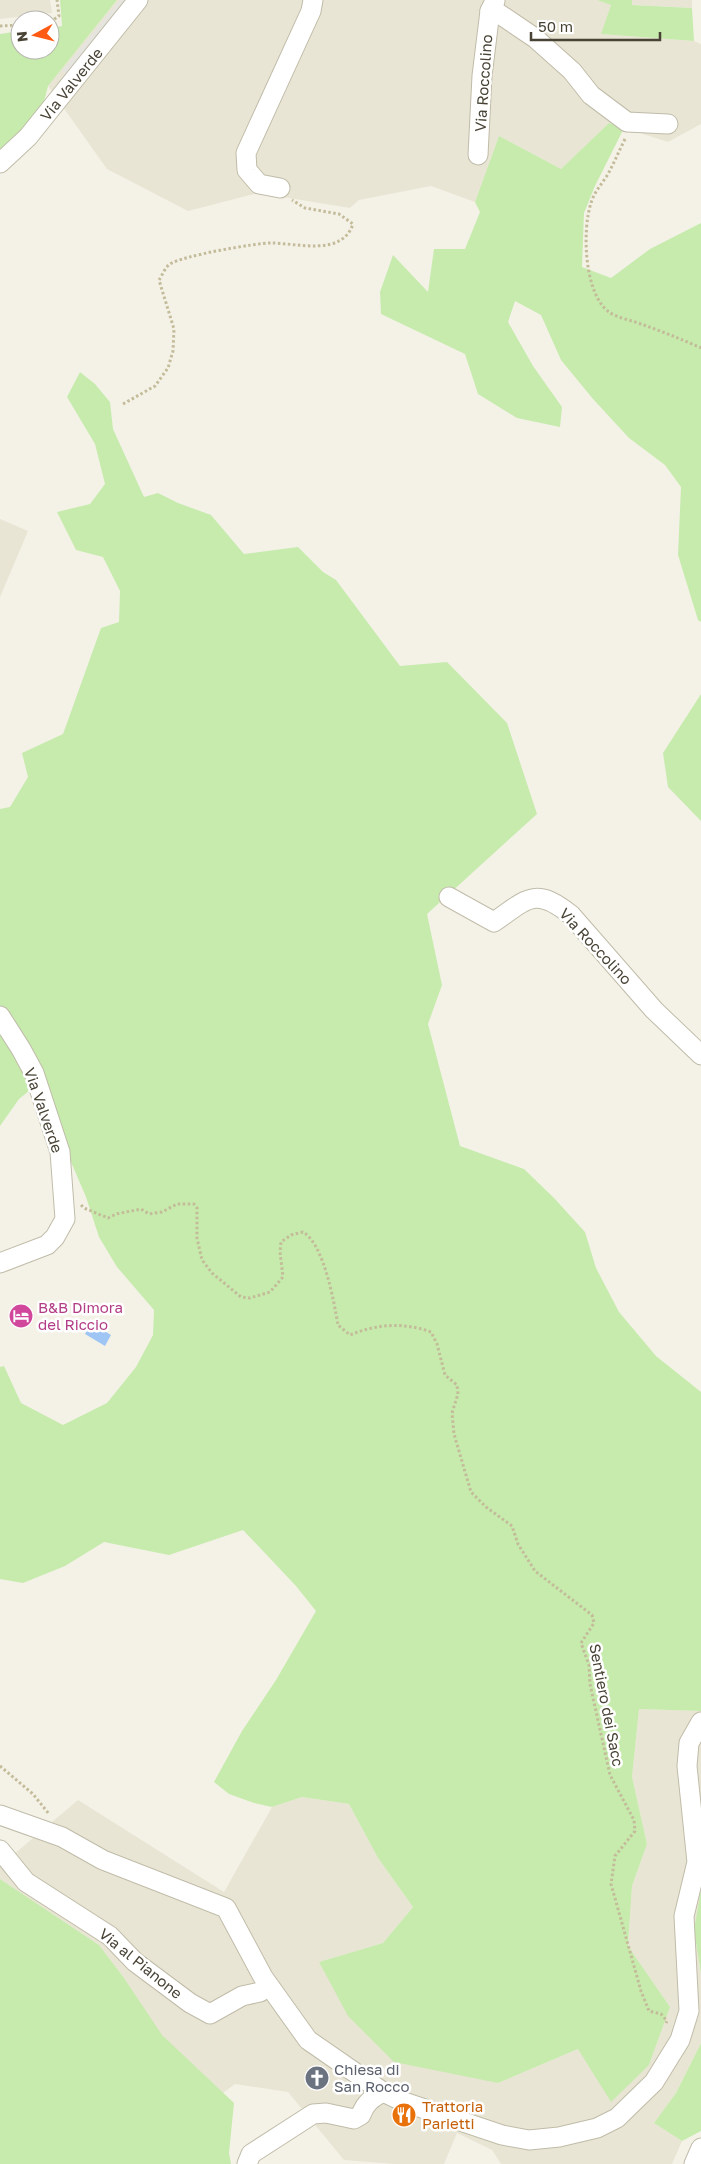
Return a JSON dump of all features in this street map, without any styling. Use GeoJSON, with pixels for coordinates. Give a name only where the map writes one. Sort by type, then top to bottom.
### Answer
{"type":"FeatureCollection","features":[{"type":"Feature","properties":{"kind":"street","name":"Via Valverde"},"geometry":{"type":"LineString","coordinates":[[0,163],[28,137],[138,0]]}},
{"type":"Feature","properties":{"kind":"street"},"geometry":{"type":"LineString","coordinates":[[280,188],[259,184],[247,170],[246,153],[311,11],[313,0]]}},
{"type":"Feature","properties":{"kind":"street","name":"Via Roccolino"},"geometry":{"type":"LineString","coordinates":[[493,5],[498,13],[535,38],[572,71],[591,95],[628,122]]}},
{"type":"Feature","properties":{"kind":"street","name":"Via Roccolino"},"geometry":{"type":"LineString","coordinates":[[478,155],[482,76],[493,5]]}},
{"type":"Feature","properties":{"kind":"street"},"geometry":{"type":"LineString","coordinates":[[628,122],[668,124]]}},
{"type":"Feature","properties":{"kind":"street","name":"Via Roccolino"},"geometry":{"type":"LineString","coordinates":[[449,897],[494,922],[524,901],[537,897],[555,902],[571,915],[654,1010],[701,1054]]}},
{"type":"Feature","properties":{"kind":"street","name":"Via Valverde"},"geometry":{"type":"LineString","coordinates":[[0,1016],[34,1073],[60,1152],[65,1219],[48,1245],[0,1264]]}},
{"type":"Feature","properties":{"kind":"street"},"geometry":{"type":"LineString","coordinates":[[0,1815],[62,1837],[103,1860],[226,1908],[268,1986],[308,2040],[383,2092],[404,2102],[502,2135],[529,2140],[597,2128],[617,2118],[654,2082],[680,2040],[689,2011],[684,1916],[697,1862],[687,1766],[689,1744],[701,1722]]}},
{"type":"Feature","properties":{"kind":"street","name":"Via al Pianone"},"geometry":{"type":"LineString","coordinates":[[0,1850],[26,1882],[110,1936],[135,1962],[190,2003],[210,2014],[242,1996],[260,1992],[268,1986]]}},
{"type":"Feature","properties":{"kind":"street"},"geometry":{"type":"LineString","coordinates":[[247,2164],[251,2154],[313,2114],[326,2113],[354,2119],[361,2115],[364,2105],[371,2098],[383,2092]]}},
{"type":"Feature","properties":{"kind":"street"},"geometry":{"type":"LineString","coordinates":[[694,2164],[701,2148]]}},
{"type":"Feature","properties":{"kind":"path"},"geometry":{"type":"LineString","coordinates":[[628,122],[629,132],[608,174],[594,193],[590,204],[587,218],[587,256],[591,281],[601,305],[610,313],[672,335],[701,348]]}},
{"type":"Feature","properties":{"kind":"path"},"geometry":{"type":"LineString","coordinates":[[123,404],[154,386],[168,368],[173,352],[174,329],[160,280],[169,264],[193,255],[270,243],[302,247],[335,244],[350,234],[353,224],[339,214],[305,208],[284,194],[280,188]]}},
{"type":"Feature","properties":{"kind":"path","name":"Sentiero dei Sacc"},"geometry":{"type":"LineString","coordinates":[[63,1192],[74,1196],[84,1208],[108,1218],[116,1214],[141,1209],[149,1214],[162,1212],[177,1204],[194,1204],[197,1208],[197,1238],[202,1260],[212,1273],[241,1297],[250,1298],[270,1292],[283,1277],[280,1252],[281,1242],[291,1236],[304,1232],[309,1235],[314,1243],[327,1275],[338,1325],[350,1335],[366,1328],[392,1324],[418,1327],[431,1332],[438,1344],[445,1375],[457,1385],[458,1394],[452,1413],[454,1434],[471,1492],[486,1508],[512,1526],[518,1544],[535,1570],[592,1615],[594,1623],[581,1643],[589,1665],[590,1684],[610,1775],[634,1820],[636,1832],[615,1856],[611,1884],[641,1992],[649,2010],[661,2014],[666,2021],[664,2028]]}},
{"type":"Feature","properties":{"kind":"path"},"geometry":{"type":"LineString","coordinates":[[0,1766],[33,1794],[45,1807],[50,1814],[51,1834]]}},
{"type":"Feature","properties":{"kind":"shaded area"},"geometry":{"type":"Polygon","coordinates":[[[0,0],[50,0],[52,10],[10,10],[10,18],[0,19],[0,0]]]}},
{"type":"Feature","properties":{"kind":"shaded area"},"geometry":{"type":"Polygon","coordinates":[[[117,0],[597,0],[611,4],[602,34],[694,41],[701,44],[701,124],[668,142],[609,123],[561,169],[499,136],[475,202],[431,186],[359,200],[350,208],[258,193],[188,211],[107,169],[48,86],[117,0]]]}},
{"type":"Feature","properties":{"kind":"shaded area"},"geometry":{"type":"Polygon","coordinates":[[[120,0],[128,0],[67,75],[62,71],[120,0]]]}},
{"type":"Feature","properties":{"kind":"shaded area"},"geometry":{"type":"Polygon","coordinates":[[[632,0],[692,0],[692,8],[632,5],[632,0]]]}},
{"type":"Feature","properties":{"kind":"shaded area"},"geometry":{"type":"Polygon","coordinates":[[[0,519],[28,531],[0,597],[0,519]]]}},
{"type":"Feature","properties":{"kind":"shaded area"},"geometry":{"type":"Polygon","coordinates":[[[639,1709],[701,1711],[701,1889],[694,1930],[701,1974],[701,2043],[676,2093],[654,2123],[682,2141],[672,2164],[501,2164],[492,2150],[457,2133],[444,2164],[395,2164],[344,2160],[288,2092],[235,2084],[223,2093],[161,2035],[124,1978],[99,1945],[0,1879],[0,1866],[78,1800],[224,1892],[272,1807],[302,1797],[349,1804],[378,1858],[413,1907],[383,1943],[319,1962],[498,2083],[578,2049],[645,2068],[649,2065],[670,2007],[628,1946],[632,1886],[647,1844],[632,1777],[639,1709]]]}},
{"type":"Feature","properties":{"kind":"green space"},"geometry":{"type":"Polygon","coordinates":[[[60,0],[117,0],[48,86],[41,113],[0,151],[0,34],[10,32],[10,60],[60,60],[60,26],[62,26],[60,0]]]}},
{"type":"Feature","properties":{"kind":"green space"},"geometry":{"type":"Polygon","coordinates":[[[597,0],[632,0],[632,5],[692,8],[694,41],[601,34],[611,5],[597,0]]]}},
{"type":"Feature","properties":{"kind":"green space"},"geometry":{"type":"Polygon","coordinates":[[[609,123],[624,128],[595,186],[584,213],[582,267],[611,278],[650,249],[701,223],[701,622],[698,620],[678,555],[681,487],[665,465],[629,438],[593,399],[561,360],[541,315],[515,301],[508,322],[533,366],[562,407],[560,427],[517,418],[478,394],[465,354],[381,314],[380,292],[393,255],[428,292],[434,249],[465,249],[480,212],[475,202],[499,136],[561,169],[609,123]]]}},
{"type":"Feature","properties":{"kind":"green space"},"geometry":{"type":"Polygon","coordinates":[[[80,372],[95,384],[110,402],[113,429],[144,497],[158,493],[178,503],[211,515],[244,554],[298,547],[323,572],[336,580],[400,666],[447,662],[507,723],[537,814],[427,914],[442,985],[428,1024],[460,1146],[524,1169],[554,1198],[585,1232],[596,1268],[619,1312],[656,1356],[701,1392],[701,1711],[639,1709],[632,1777],[647,1844],[632,1886],[628,1946],[670,2007],[649,2065],[611,2102],[578,2049],[498,2083],[394,2062],[348,2016],[319,1962],[383,1943],[413,1907],[378,1858],[349,1804],[302,1797],[272,1807],[229,1794],[214,1782],[242,1731],[276,1680],[316,1611],[296,1586],[243,1530],[169,1555],[104,1542],[65,1566],[23,1583],[0,1579],[0,1367],[4,1366],[21,1403],[63,1425],[107,1403],[136,1367],[153,1335],[154,1310],[117,1267],[99,1237],[86,1197],[68,1155],[30,1090],[19,1099],[0,1126],[0,809],[10,807],[28,777],[22,753],[63,734],[101,628],[119,622],[120,591],[103,557],[76,550],[57,512],[90,504],[105,484],[95,444],[67,397],[80,372]]]}},
{"type":"Feature","properties":{"kind":"green space"},"geometry":{"type":"Polygon","coordinates":[[[701,694],[701,821],[668,787],[663,753],[701,694]]]}},
{"type":"Feature","properties":{"kind":"green space"},"geometry":{"type":"Polygon","coordinates":[[[0,1879],[99,1945],[124,1978],[162,2035],[234,2103],[229,2153],[231,2164],[0,2164],[0,1879]]]}},
{"type":"Feature","properties":{"kind":"green space"},"geometry":{"type":"Polygon","coordinates":[[[701,1889],[701,1974],[694,1930],[701,1889]]]}},
{"type":"Feature","properties":{"kind":"green space"},"geometry":{"type":"Polygon","coordinates":[[[701,2043],[701,2131],[682,2141],[654,2123],[676,2093],[701,2043]]]}},
{"type":"Feature","properties":{"kind":"water"},"geometry":{"type":"Polygon","coordinates":[[[91,1323],[111,1335],[105,1346],[85,1334],[91,1323]]]}},
{"type":"Feature","properties":{"kind":"place","name":"B&B Dimora del Riccio"},"geometry":{"type":"Point","coordinates":[21,1316]}},
{"type":"Feature","properties":{"kind":"place","name":"Chiesa di San Rocco"},"geometry":{"type":"Point","coordinates":[317,2078]}},
{"type":"Feature","properties":{"kind":"place","name":"Trattoria Parietti"},"geometry":{"type":"Point","coordinates":[404,2115]}}]}
